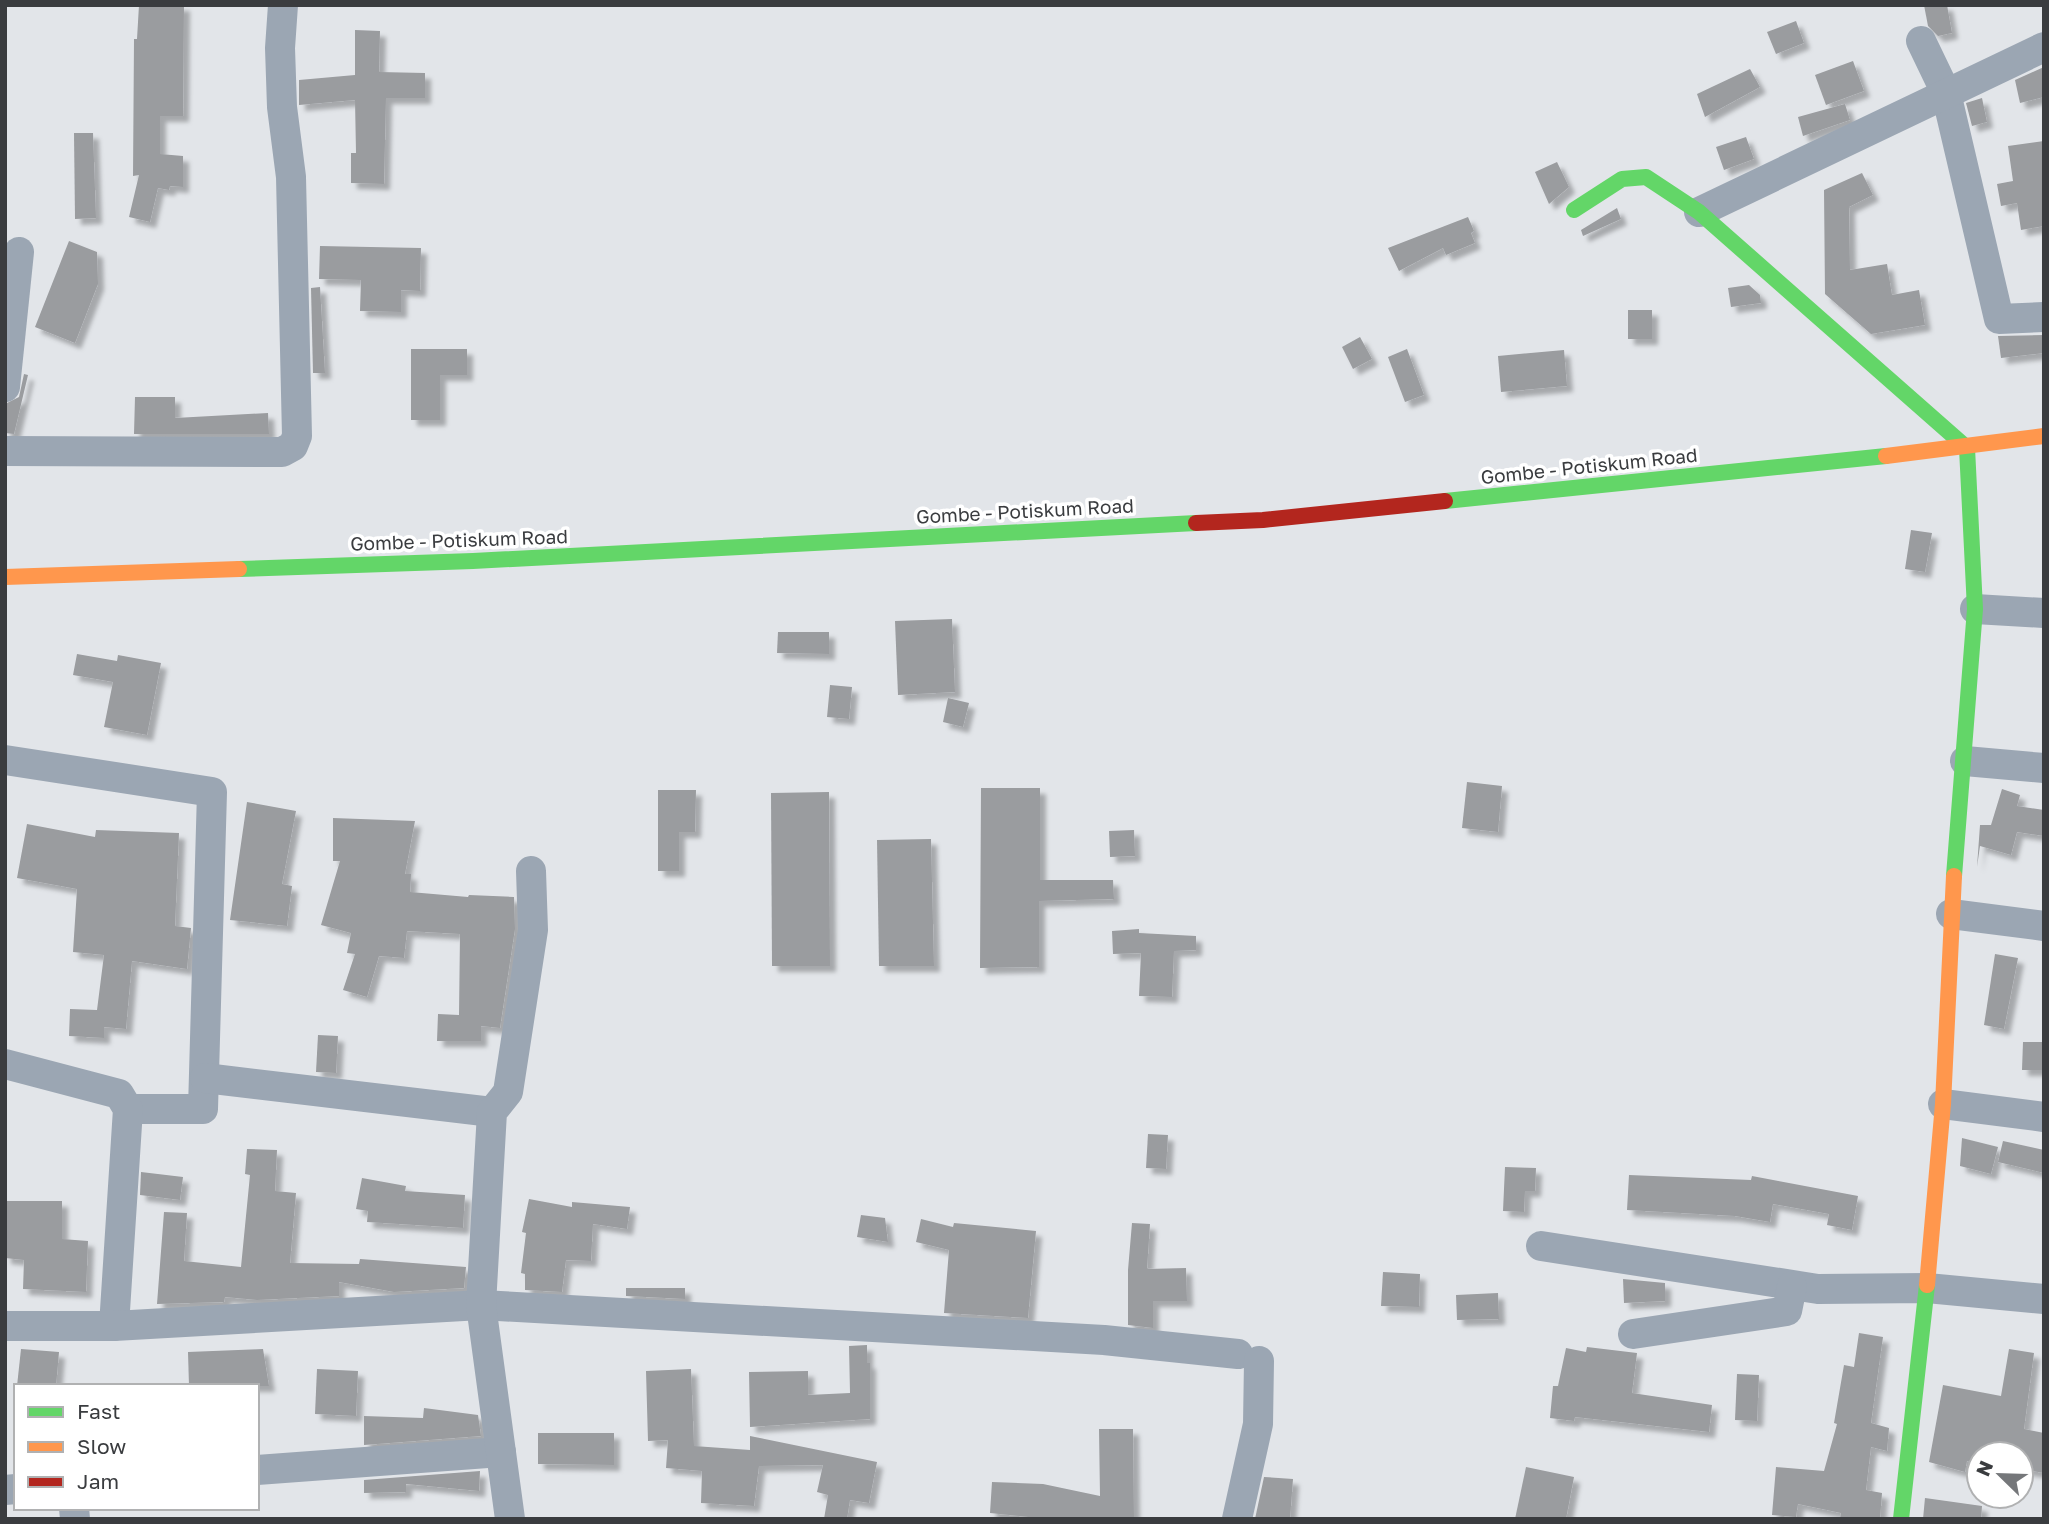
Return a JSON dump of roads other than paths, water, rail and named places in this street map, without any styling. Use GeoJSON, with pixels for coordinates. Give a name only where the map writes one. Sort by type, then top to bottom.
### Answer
{"type":"FeatureCollection","features":[{"type":"Feature","properties":{"kind":"main road"},"geometry":{"type":"LineString","coordinates":[[1574,210],[1622,179],[1646,177],[1699,212],[1967,448],[1975,609],[1951,914],[1943,1104],[1927,1288],[1901,1519]]}},
{"type":"Feature","properties":{"kind":"main road","name":"Gombe - Potiskum Road"},"geometry":{"type":"LineString","coordinates":[[5,577],[473,561],[1263,520],[1967,448],[2044,436]]}},
{"type":"Feature","properties":{"kind":"street"},"geometry":{"type":"LineString","coordinates":[[5,451],[282,452],[293,446],[297,436],[291,177],[282,107],[280,48],[283,5]]}},
{"type":"Feature","properties":{"kind":"street"},"geometry":{"type":"LineString","coordinates":[[1922,41],[1946,93],[1999,319],[2044,317]]}},
{"type":"Feature","properties":{"kind":"street"},"geometry":{"type":"LineString","coordinates":[[1699,212],[2044,47]]}},
{"type":"Feature","properties":{"kind":"street"},"geometry":{"type":"LineString","coordinates":[[5,387],[19,252]]}},
{"type":"Feature","properties":{"kind":"street"},"geometry":{"type":"LineString","coordinates":[[1975,609],[2044,613]]}},
{"type":"Feature","properties":{"kind":"street"},"geometry":{"type":"LineString","coordinates":[[5,760],[212,792],[204,1109],[128,1109]]}},
{"type":"Feature","properties":{"kind":"street"},"geometry":{"type":"LineString","coordinates":[[1965,761],[2044,768]]}},
{"type":"Feature","properties":{"kind":"street"},"geometry":{"type":"LineString","coordinates":[[510,1519],[481,1306],[492,1112],[508,1092],[533,930],[531,871]]}},
{"type":"Feature","properties":{"kind":"street"},"geometry":{"type":"LineString","coordinates":[[1951,914],[2044,926]]}},
{"type":"Feature","properties":{"kind":"street"},"geometry":{"type":"LineString","coordinates":[[5,1064],[119,1094],[128,1109],[114,1326]]}},
{"type":"Feature","properties":{"kind":"street"},"geometry":{"type":"LineString","coordinates":[[205,1078],[492,1112]]}},
{"type":"Feature","properties":{"kind":"street"},"geometry":{"type":"LineString","coordinates":[[1943,1104],[2044,1117]]}},
{"type":"Feature","properties":{"kind":"street"},"geometry":{"type":"LineString","coordinates":[[1541,1246],[1818,1289],[1927,1288],[2044,1299]]}},
{"type":"Feature","properties":{"kind":"street"},"geometry":{"type":"LineString","coordinates":[[1633,1334],[1787,1311],[1792,1286]]}},
{"type":"Feature","properties":{"kind":"street"},"geometry":{"type":"LineString","coordinates":[[5,1326],[114,1326],[481,1306],[1104,1340],[1249,1357],[1258,1424],[1237,1519]]}},
{"type":"Feature","properties":{"kind":"street"},"geometry":{"type":"LineString","coordinates":[[259,1470],[501,1452]]}}]}
